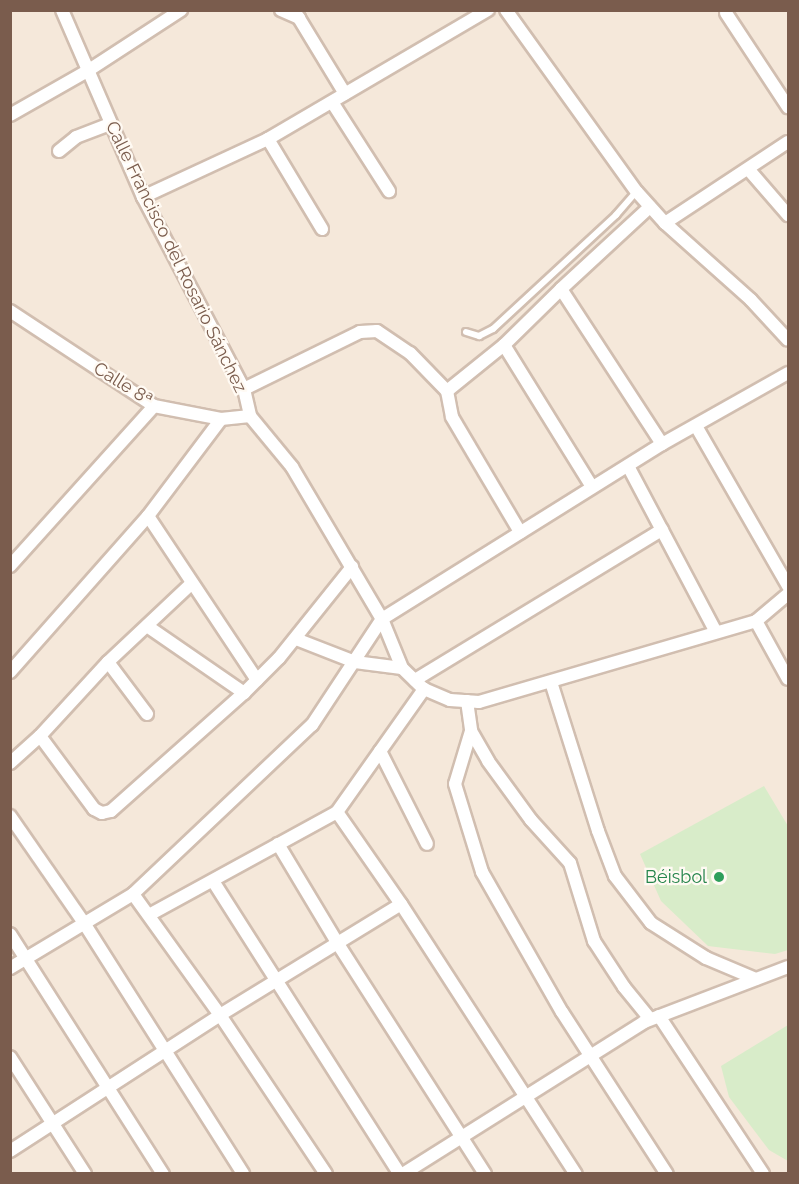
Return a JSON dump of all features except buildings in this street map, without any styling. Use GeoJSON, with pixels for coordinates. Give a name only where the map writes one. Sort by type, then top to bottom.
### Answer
{"type":"FeatureCollection","features":[{"type":"Feature","properties":{"kind":"street","name":"Calle Francisco del Rosario Sánchez"},"geometry":{"type":"LineString","coordinates":[[62,10],[110,124],[124,148],[143,197],[244,390],[250,416],[292,467],[382,620],[402,668],[420,684],[450,700],[479,702],[756,621]]}},
{"type":"Feature","properties":{"kind":"street"},"geometry":{"type":"LineString","coordinates":[[10,115],[89,70],[181,10]]}},
{"type":"Feature","properties":{"kind":"street"},"geometry":{"type":"LineString","coordinates":[[280,10],[296,14],[345,94]]}},
{"type":"Feature","properties":{"kind":"street"},"geometry":{"type":"LineString","coordinates":[[143,197],[268,139],[488,10]]}},
{"type":"Feature","properties":{"kind":"street"},"geometry":{"type":"LineString","coordinates":[[506,10],[637,192],[665,223],[752,300],[789,340]]}},
{"type":"Feature","properties":{"kind":"street"},"geometry":{"type":"LineString","coordinates":[[726,13],[789,107]]}},
{"type":"Feature","properties":{"kind":"street"},"geometry":{"type":"LineString","coordinates":[[332,102],[389,191]]}},
{"type":"Feature","properties":{"kind":"street"},"geometry":{"type":"LineString","coordinates":[[59,151],[76,137],[110,124]]}},
{"type":"Feature","properties":{"kind":"street"},"geometry":{"type":"LineString","coordinates":[[268,139],[322,229]]}},
{"type":"Feature","properties":{"kind":"street"},"geometry":{"type":"LineString","coordinates":[[665,223],[789,142]]}},
{"type":"Feature","properties":{"kind":"street"},"geometry":{"type":"LineString","coordinates":[[749,170],[789,215]]}},
{"type":"Feature","properties":{"kind":"street"},"geometry":{"type":"LineString","coordinates":[[447,392],[504,345],[650,207]]}},
{"type":"Feature","properties":{"kind":"street"},"geometry":{"type":"LineString","coordinates":[[561,289],[663,444]]}},
{"type":"Feature","properties":{"kind":"street","name":"Calle 8ª"},"geometry":{"type":"LineString","coordinates":[[10,311],[154,406],[221,419],[250,416]]}},
{"type":"Feature","properties":{"kind":"street"},"geometry":{"type":"LineString","coordinates":[[244,390],[360,332],[377,331],[410,352],[447,392],[452,417],[520,532]]}},
{"type":"Feature","properties":{"kind":"street"},"geometry":{"type":"LineString","coordinates":[[504,345],[592,487]]}},
{"type":"Feature","properties":{"kind":"street"},"geometry":{"type":"LineString","coordinates":[[10,968],[133,894],[312,725],[382,620],[592,487],[789,373]]}},
{"type":"Feature","properties":{"kind":"street"},"geometry":{"type":"LineString","coordinates":[[10,566],[154,406]]}},
{"type":"Feature","properties":{"kind":"street"},"geometry":{"type":"LineString","coordinates":[[10,672],[148,516],[221,419]]}},
{"type":"Feature","properties":{"kind":"street"},"geometry":{"type":"LineString","coordinates":[[696,426],[789,586]]}},
{"type":"Feature","properties":{"kind":"street"},"geometry":{"type":"LineString","coordinates":[[628,466],[716,632]]}},
{"type":"Feature","properties":{"kind":"street"},"geometry":{"type":"LineString","coordinates":[[148,516],[191,584],[257,680]]}},
{"type":"Feature","properties":{"kind":"street"},"geometry":{"type":"LineString","coordinates":[[149,915],[337,812],[380,751],[420,684],[662,530]]}},
{"type":"Feature","properties":{"kind":"street"},"geometry":{"type":"LineString","coordinates":[[40,736],[94,809],[102,813],[111,811],[257,680],[296,639],[352,567]]}},
{"type":"Feature","properties":{"kind":"street"},"geometry":{"type":"LineString","coordinates":[[10,763],[40,736],[108,662],[191,584]]}},
{"type":"Feature","properties":{"kind":"street"},"geometry":{"type":"LineString","coordinates":[[789,594],[756,621],[789,679]]}},
{"type":"Feature","properties":{"kind":"street"},"geometry":{"type":"LineString","coordinates":[[147,626],[244,693]]}},
{"type":"Feature","properties":{"kind":"street"},"geometry":{"type":"LineString","coordinates":[[296,639],[355,662],[402,668]]}},
{"type":"Feature","properties":{"kind":"street"},"geometry":{"type":"LineString","coordinates":[[108,662],[147,714]]}},
{"type":"Feature","properties":{"kind":"street"},"geometry":{"type":"LineString","coordinates":[[551,681],[598,831],[615,876],[651,923],[706,958],[756,979]]}},
{"type":"Feature","properties":{"kind":"street"},"geometry":{"type":"LineString","coordinates":[[467,701],[471,731],[488,761],[531,820],[570,863],[594,942],[624,987],[655,1017],[764,1173]]}},
{"type":"Feature","properties":{"kind":"street"},"geometry":{"type":"LineString","coordinates":[[471,731],[455,784],[482,872],[562,1012],[667,1173]]}},
{"type":"Feature","properties":{"kind":"street"},"geometry":{"type":"LineString","coordinates":[[380,751],[427,844]]}},
{"type":"Feature","properties":{"kind":"street"},"geometry":{"type":"LineString","coordinates":[[337,812],[401,904],[576,1173]]}},
{"type":"Feature","properties":{"kind":"street"},"geometry":{"type":"LineString","coordinates":[[10,816],[84,923],[243,1173]]}},
{"type":"Feature","properties":{"kind":"street"},"geometry":{"type":"LineString","coordinates":[[278,844],[338,944],[485,1173]]}},
{"type":"Feature","properties":{"kind":"street"},"geometry":{"type":"LineString","coordinates":[[213,881],[401,1173],[590,1054],[655,1017],[789,967]]}},
{"type":"Feature","properties":{"kind":"street"},"geometry":{"type":"LineString","coordinates":[[133,894],[220,1015],[326,1173]]}},
{"type":"Feature","properties":{"kind":"street"},"geometry":{"type":"LineString","coordinates":[[10,1151],[166,1053],[220,1015],[278,982],[401,904]]}},
{"type":"Feature","properties":{"kind":"street"},"geometry":{"type":"LineString","coordinates":[[10,934],[163,1173]]}},
{"type":"Feature","properties":{"kind":"street"},"geometry":{"type":"LineString","coordinates":[[10,1057],[85,1173]]}},
{"type":"Feature","properties":{"kind":"lane"},"geometry":{"type":"LineString","coordinates":[[466,332],[479,336],[493,329],[637,192]]}},
{"type":"Feature","properties":{"kind":"shaded area"},"geometry":{"type":"Polygon","coordinates":[[[11,11],[788,11],[788,1173],[11,1173],[11,11]]]}},
{"type":"Feature","properties":{"kind":"green space","name":"Béisbol"},"geometry":{"type":"Polygon","coordinates":[[[764,786],[788,826],[788,950],[775,954],[708,946],[661,901],[640,854],[764,786]]]}},
{"type":"Feature","properties":{"kind":"green space"},"geometry":{"type":"Polygon","coordinates":[[[788,1025],[788,1161],[769,1150],[729,1097],[721,1066],[788,1025]]]}},
{"type":"Feature","properties":{"kind":"place","name":"Béisbol"},"geometry":{"type":"Point","coordinates":[719,877]}}]}
